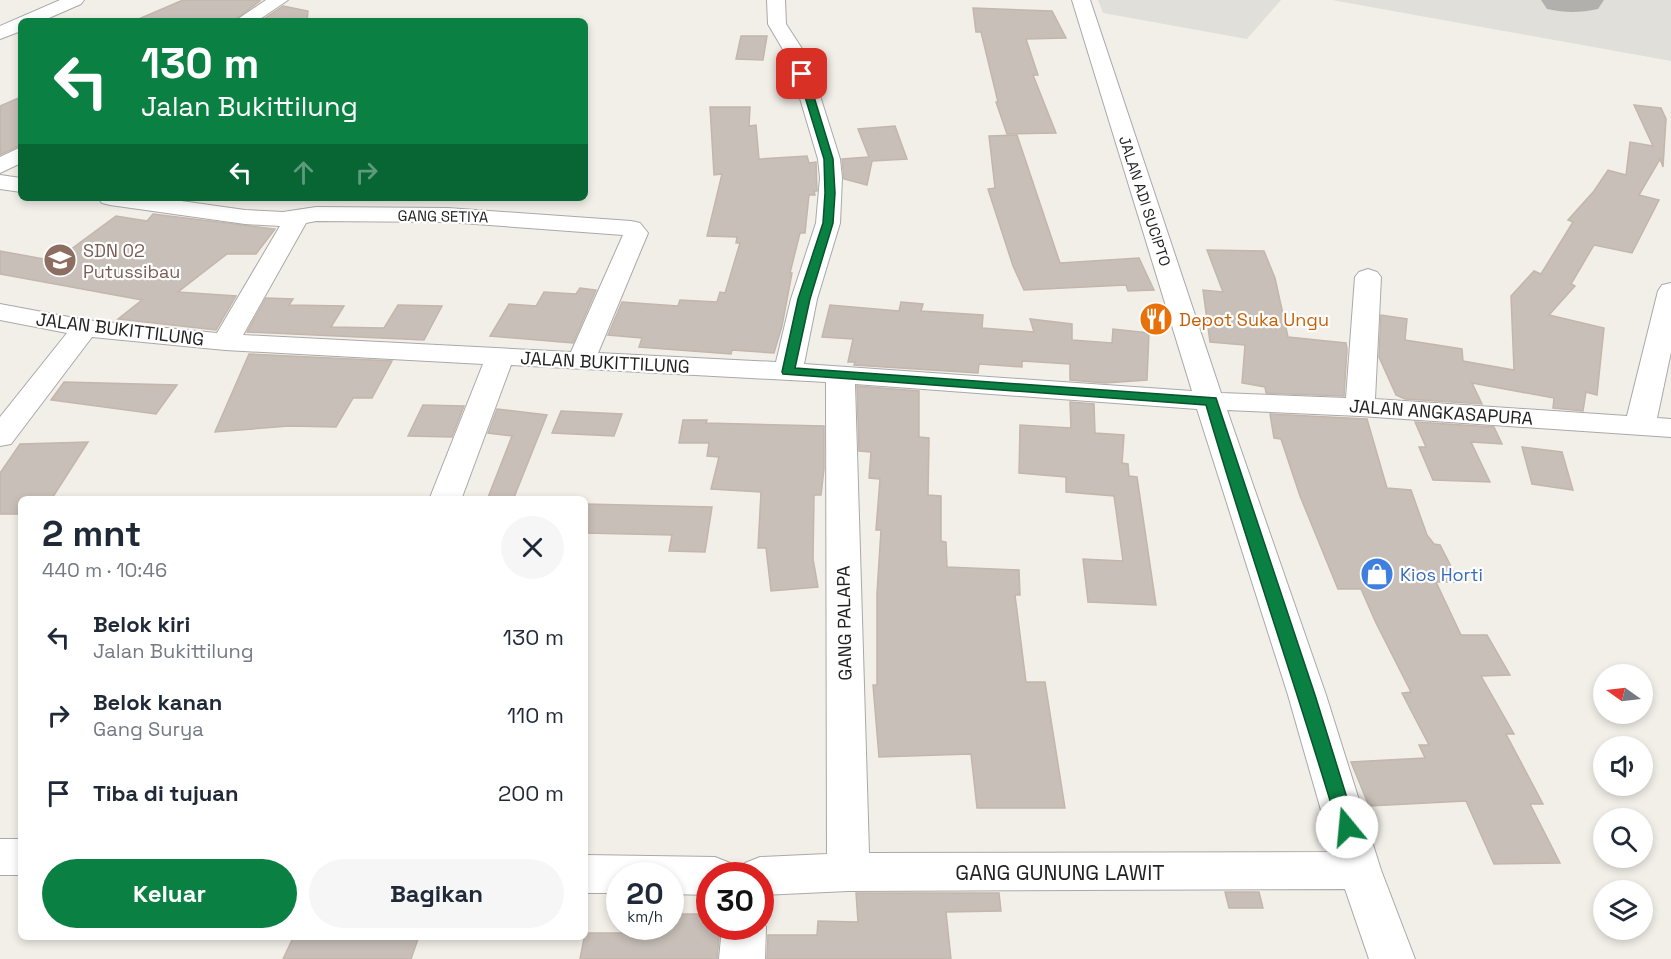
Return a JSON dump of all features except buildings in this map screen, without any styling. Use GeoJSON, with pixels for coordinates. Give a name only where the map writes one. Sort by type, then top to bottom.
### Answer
{"type":"FeatureCollection","features":[{"type":"Feature","properties":{"kind":"street"},"geometry":{"type":"LineString","coordinates":[[34,18],[75,0]]}},
{"type":"Feature","properties":{"kind":"street"},"geometry":{"type":"LineString","coordinates":[[249,18],[279,0]]}},
{"type":"Feature","properties":{"kind":"street"},"geometry":{"type":"LineString","coordinates":[[776,0],[777,24],[798,58],[829,159],[831,177],[828,223],[804,299],[788,372]]}},
{"type":"Feature","properties":{"kind":"street","name":"JALAN ADI SUCIPTO"},"geometry":{"type":"LineString","coordinates":[[1082,0],[1235,481],[1307,695],[1360,870],[1392,959]]}},
{"type":"Feature","properties":{"kind":"street"},"geometry":{"type":"LineString","coordinates":[[0,33],[18,25]]}},
{"type":"Feature","properties":{"kind":"street"},"geometry":{"type":"LineString","coordinates":[[0,166],[18,156]]}},
{"type":"Feature","properties":{"kind":"street"},"geometry":{"type":"LineString","coordinates":[[0,182],[18,185]]}},
{"type":"Feature","properties":{"kind":"street","name":"GANG SETIYA"},"geometry":{"type":"LineString","coordinates":[[131,201],[245,217],[283,219],[316,214],[448,215],[631,228],[636,232],[581,361]]}},
{"type":"Feature","properties":{"kind":"street"},"geometry":{"type":"LineString","coordinates":[[225,342],[297,217]]}},
{"type":"Feature","properties":{"kind":"street"},"geometry":{"type":"LineString","coordinates":[[1360,407],[1368,277]]}},
{"type":"Feature","properties":{"kind":"street"},"geometry":{"type":"LineString","coordinates":[[1640,426],[1671,291]]}},
{"type":"Feature","properties":{"kind":"street","name":"JALAN BUKITTILUNG"},"geometry":{"type":"LineString","coordinates":[[0,312],[85,328],[225,342],[840,374],[1211,401]]}},
{"type":"Feature","properties":{"kind":"street"},"geometry":{"type":"LineString","coordinates":[[0,437],[85,328]]}},
{"type":"Feature","properties":{"kind":"street"},"geometry":{"type":"LineString","coordinates":[[447,496],[500,356]]}},
{"type":"Feature","properties":{"kind":"street","name":"GANG PALAPA"},"geometry":{"type":"LineString","coordinates":[[840,374],[848,872]]}},
{"type":"Feature","properties":{"kind":"street","name":"JALAN ANGKASAPURA"},"geometry":{"type":"LineString","coordinates":[[1211,401],[1360,407],[1671,428]]}},
{"type":"Feature","properties":{"kind":"street"},"geometry":{"type":"LineString","coordinates":[[0,857],[18,857]]}},
{"type":"Feature","properties":{"kind":"street","name":"GANG GUNUNG LAWIT"},"geometry":{"type":"LineString","coordinates":[[774,875],[848,872],[1360,870]]}},
{"type":"Feature","properties":{"kind":"street"},"geometry":{"type":"LineString","coordinates":[[588,874],[696,876]]}},
{"type":"Feature","properties":{"kind":"street"},"geometry":{"type":"LineString","coordinates":[[742,959],[743,940]]}},
{"type":"Feature","properties":{"kind":"shaded area"},"geometry":{"type":"Polygon","coordinates":[[[1098,0],[1281,0],[1247,39],[1103,13],[1098,0]]]}},
{"type":"Feature","properties":{"kind":"shaded area"},"geometry":{"type":"Polygon","coordinates":[[[1332,0],[1671,0],[1671,61],[1332,0]]]}},
{"type":"Feature","properties":{"kind":"taxiway"},"geometry":{"type":"LineString","coordinates":[[1562,0],[1583,0]]}},
{"type":"Feature","properties":{"kind":"place","name":"SDN 02 Putussibau"},"geometry":{"type":"Point","coordinates":[60,260]}},
{"type":"Feature","properties":{"kind":"place","name":"Depot Suka Ungu"},"geometry":{"type":"Point","coordinates":[1156,319]}},
{"type":"Feature","properties":{"kind":"place","name":"Kios Horti"},"geometry":{"type":"Point","coordinates":[1377,574]}},
{"type":"Feature","properties":{"kind":"route"},"geometry":{"type":"LineString","coordinates":[[802,74],[829,159],[831,177],[828,223],[804,299],[788,372],[1211,401],[1235,481],[1307,695],[1347,827]]}}]}
